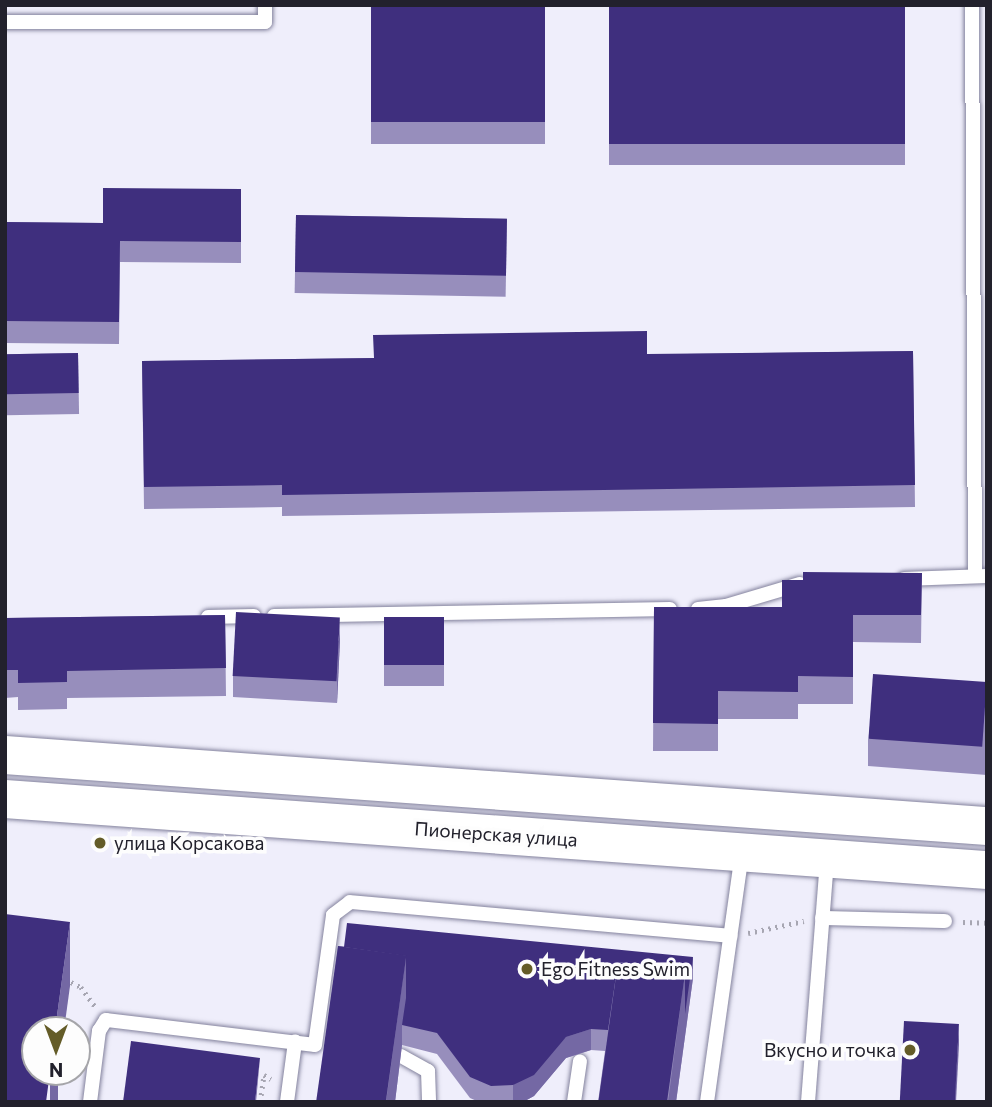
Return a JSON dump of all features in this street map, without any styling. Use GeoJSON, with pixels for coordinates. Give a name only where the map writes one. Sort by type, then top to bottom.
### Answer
{"type":"FeatureCollection","features":[{"type":"Feature","properties":{"kind":"main road"},"geometry":{"type":"LineString","coordinates":[[5,755],[987,827]]}},
{"type":"Feature","properties":{"kind":"main road","name":"Пионерская улица"},"geometry":{"type":"LineString","coordinates":[[5,799],[987,870]]}},
{"type":"Feature","properties":{"kind":"lane"},"geometry":{"type":"LineString","coordinates":[[5,22],[265,22],[265,5]]}},
{"type":"Feature","properties":{"kind":"lane"},"geometry":{"type":"LineString","coordinates":[[885,580],[981,576],[972,5]]}},
{"type":"Feature","properties":{"kind":"lane"},"geometry":{"type":"LineString","coordinates":[[186,618],[699,609],[821,582]]}},
{"type":"Feature","properties":{"kind":"lane"},"geometry":{"type":"LineString","coordinates":[[707,1102],[743,852]]}},
{"type":"Feature","properties":{"kind":"lane"},"geometry":{"type":"LineString","coordinates":[[808,1102],[827,858]]}},
{"type":"Feature","properties":{"kind":"lane"},"geometry":{"type":"LineString","coordinates":[[315,1045],[333,915],[350,902],[730,936]]}},
{"type":"Feature","properties":{"kind":"lane"},"geometry":{"type":"LineString","coordinates":[[822,918],[944,921]]}},
{"type":"Feature","properties":{"kind":"lane"},"geometry":{"type":"LineString","coordinates":[[90,1102],[99,1031],[106,1020],[333,1047]]}},
{"type":"Feature","properties":{"kind":"lane"},"geometry":{"type":"LineString","coordinates":[[287,1102],[295,1042]]}},
{"type":"Feature","properties":{"kind":"lane"},"geometry":{"type":"LineString","coordinates":[[401,1056],[428,1071],[429,1102]]}},
{"type":"Feature","properties":{"kind":"lane"},"geometry":{"type":"LineString","coordinates":[[575,1102],[580,1061]]}},
{"type":"Feature","properties":{"kind":"path"},"geometry":{"type":"LineString","coordinates":[[730,936],[822,918]]}},
{"type":"Feature","properties":{"kind":"path"},"geometry":{"type":"LineString","coordinates":[[54,978],[81,987],[106,1020]]}},
{"type":"Feature","properties":{"kind":"path"},"geometry":{"type":"LineString","coordinates":[[260,1102],[264,1075],[271,1076],[267,1102]]}},
{"type":"Feature","properties":{"kind":"building"},"geometry":{"type":"Polygon","coordinates":[[[371,5],[545,5],[545,122],[371,122],[371,5]]]}},
{"type":"Feature","properties":{"kind":"building"},"geometry":{"type":"Polygon","coordinates":[[[609,5],[905,5],[905,144],[609,144],[609,5]]]}},
{"type":"Feature","properties":{"kind":"building"},"geometry":{"type":"Polygon","coordinates":[[[103,188],[241,189],[241,242],[120,241],[119,322],[5,321],[5,222],[103,223],[103,188]]]}},
{"type":"Feature","properties":{"kind":"building"},"geometry":{"type":"Polygon","coordinates":[[[296,215],[507,219],[506,276],[295,272],[296,215]]]}},
{"type":"Feature","properties":{"kind":"building"},"geometry":{"type":"Polygon","coordinates":[[[647,331],[647,354],[913,351],[915,485],[282,495],[282,485],[144,487],[142,361],[374,358],[373,335],[647,331]]]}},
{"type":"Feature","properties":{"kind":"building"},"geometry":{"type":"Polygon","coordinates":[[[78,353],[79,393],[6,394],[5,354],[78,353]]]}},
{"type":"Feature","properties":{"kind":"building"},"geometry":{"type":"Polygon","coordinates":[[[803,572],[922,573],[921,615],[853,615],[853,677],[798,676],[798,692],[718,691],[718,724],[653,723],[654,607],[782,607],[782,580],[803,580],[803,572]]]}},
{"type":"Feature","properties":{"kind":"building"},"geometry":{"type":"Polygon","coordinates":[[[236,612],[340,617],[337,681],[233,676],[236,612]]]}},
{"type":"Feature","properties":{"kind":"building"},"geometry":{"type":"Polygon","coordinates":[[[225,615],[226,668],[67,671],[67,682],[18,683],[18,670],[5,670],[5,618],[225,615]]]}},
{"type":"Feature","properties":{"kind":"building"},"geometry":{"type":"Polygon","coordinates":[[[384,617],[444,617],[444,665],[384,665],[384,617]]]}},
{"type":"Feature","properties":{"kind":"building"},"geometry":{"type":"Polygon","coordinates":[[[873,674],[987,682],[982,747],[868,739],[873,674]]]}},
{"type":"Feature","properties":{"kind":"building"},"geometry":{"type":"Polygon","coordinates":[[[5,914],[70,922],[57,1016],[21,1016],[21,1086],[48,1086],[46,1102],[5,1102],[5,914]]]}},
{"type":"Feature","properties":{"kind":"building"},"geometry":{"type":"Polygon","coordinates":[[[347,923],[693,957],[685,1014],[685,972],[618,962],[608,1030],[591,1029],[566,1037],[534,1075],[513,1085],[491,1086],[470,1077],[437,1033],[402,1025],[406,998],[406,956],[344,947],[347,923]]]}},
{"type":"Feature","properties":{"kind":"building"},"geometry":{"type":"Polygon","coordinates":[[[338,946],[406,956],[386,1102],[316,1101],[338,946]]]}},
{"type":"Feature","properties":{"kind":"building"},"geometry":{"type":"Polygon","coordinates":[[[618,962],[685,971],[667,1102],[598,1102],[618,962]]]}},
{"type":"Feature","properties":{"kind":"building"},"geometry":{"type":"Polygon","coordinates":[[[904,1021],[959,1024],[955,1102],[900,1102],[904,1021]]]}},
{"type":"Feature","properties":{"kind":"building"},"geometry":{"type":"Polygon","coordinates":[[[131,1041],[260,1058],[255,1102],[123,1102],[131,1041]]]}},
{"type":"Feature","properties":{"kind":"place","name":"улица Корсакова"},"geometry":{"type":"Point","coordinates":[100,843]}},
{"type":"Feature","properties":{"kind":"place","name":"Ego Fitness Swim"},"geometry":{"type":"Point","coordinates":[527,969]}},
{"type":"Feature","properties":{"kind":"place","name":"Вкусно и точка"},"geometry":{"type":"Point","coordinates":[910,1050]}}]}
